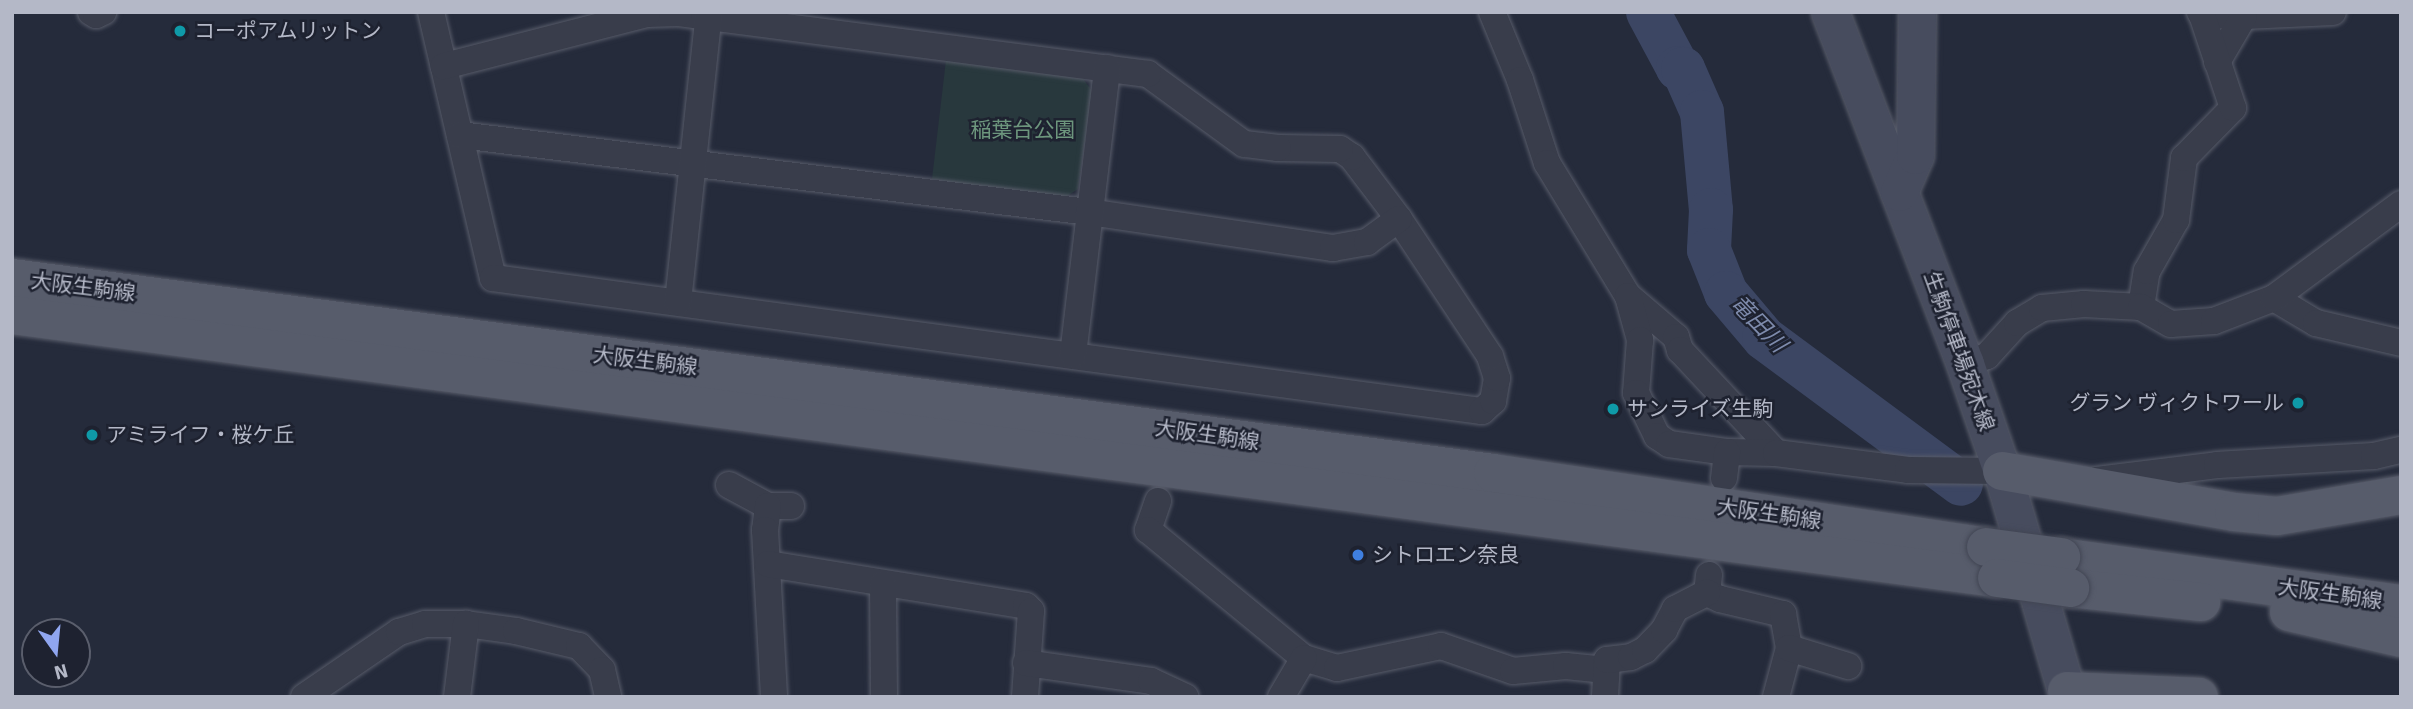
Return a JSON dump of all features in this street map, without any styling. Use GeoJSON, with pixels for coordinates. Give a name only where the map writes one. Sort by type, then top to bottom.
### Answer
{"type":"FeatureCollection","features":[{"type":"Feature","properties":{"kind":"main road","name":"生駒停車場宛木線"},"geometry":{"type":"LineString","coordinates":[[1830,12],[1965,364],[2002,471],[2064,695]]}},
{"type":"Feature","properties":{"kind":"main road"},"geometry":{"type":"LineString","coordinates":[[1899,192],[1914,155],[1917,12]]}},
{"type":"Feature","properties":{"kind":"main road","name":"大阪生駒線"},"geometry":{"type":"LineString","coordinates":[[12,278],[1453,468],[1992,562]]}},
{"type":"Feature","properties":{"kind":"main road","name":"大阪生駒線"},"geometry":{"type":"LineString","coordinates":[[12,315],[2289,600],[2401,604]]}},
{"type":"Feature","properties":{"kind":"main road"},"geometry":{"type":"LineString","coordinates":[[2002,471],[2234,512],[2277,516],[2401,495]]}},
{"type":"Feature","properties":{"kind":"main road"},"geometry":{"type":"LineString","coordinates":[[2289,600],[2401,590]]}},
{"type":"Feature","properties":{"kind":"main road"},"geometry":{"type":"LineString","coordinates":[[2289,600],[2401,638]]}},
{"type":"Feature","properties":{"kind":"main road","name":"大阪生駒線"},"geometry":{"type":"LineString","coordinates":[[2289,600],[2401,628]]}},
{"type":"Feature","properties":{"kind":"main road"},"geometry":{"type":"LineString","coordinates":[[2064,695],[2199,697]]}},
{"type":"Feature","properties":{"kind":"street"},"geometry":{"type":"LineString","coordinates":[[91,12],[96,15],[103,12]]}},
{"type":"Feature","properties":{"kind":"street"},"geometry":{"type":"LineString","coordinates":[[431,12],[494,278],[1482,411],[1493,401],[1497,378],[1490,356],[1399,219],[1352,157],[1340,149],[1244,144],[1148,74],[709,14],[647,14],[444,66]]}},
{"type":"Feature","properties":{"kind":"street"},"geometry":{"type":"LineString","coordinates":[[1492,12],[1520,80],[1547,163],[1628,296],[1640,340],[1636,393],[1657,436],[1669,444],[1727,452],[1776,453],[1908,470],[2002,471]]}},
{"type":"Feature","properties":{"kind":"street"},"geometry":{"type":"LineString","coordinates":[[2141,307],[2147,271],[2176,220],[2184,158],[2233,108],[2201,14],[2245,16],[2333,12]]}},
{"type":"Feature","properties":{"kind":"street"},"geometry":{"type":"LineString","coordinates":[[678,302],[709,14]]}},
{"type":"Feature","properties":{"kind":"street"},"geometry":{"type":"LineString","coordinates":[[2217,62],[2245,16]]}},
{"type":"Feature","properties":{"kind":"street"},"geometry":{"type":"LineString","coordinates":[[1073,355],[1107,68]]}},
{"type":"Feature","properties":{"kind":"street"},"geometry":{"type":"LineString","coordinates":[[460,135],[692,161],[1089,212],[1334,248],[1367,242],[1399,219]]}},
{"type":"Feature","properties":{"kind":"street"},"geometry":{"type":"LineString","coordinates":[[1965,364],[1987,356],[2017,323],[2042,308],[2084,304],[2141,307],[2171,324],[2214,321],[2274,298],[2401,204]]}},
{"type":"Feature","properties":{"kind":"street"},"geometry":{"type":"LineString","coordinates":[[1628,296],[1676,337],[1680,350],[1776,453]]}},
{"type":"Feature","properties":{"kind":"street"},"geometry":{"type":"LineString","coordinates":[[2274,298],[2316,323],[2401,343]]}},
{"type":"Feature","properties":{"kind":"street"},"geometry":{"type":"LineString","coordinates":[[2076,484],[2153,471],[2374,456],[2401,450]]}},
{"type":"Feature","properties":{"kind":"street"},"geometry":{"type":"LineString","coordinates":[[1724,478],[1727,452]]}},
{"type":"Feature","properties":{"kind":"street"},"geometry":{"type":"LineString","coordinates":[[729,485],[780,506],[765,530],[774,697]]}},
{"type":"Feature","properties":{"kind":"street"},"geometry":{"type":"LineString","coordinates":[[1158,501],[1148,530],[1304,657],[1336,668],[1441,646],[1513,671],[1566,666],[1606,670]]}},
{"type":"Feature","properties":{"kind":"street"},"geometry":{"type":"LineString","coordinates":[[768,565],[1026,606],[1031,611],[1024,697]]}},
{"type":"Feature","properties":{"kind":"street"},"geometry":{"type":"LineString","coordinates":[[883,584],[884,697]]}},
{"type":"Feature","properties":{"kind":"street"},"geometry":{"type":"LineString","coordinates":[[1605,697],[1607,660],[1630,657],[1645,650],[1664,630],[1675,609],[1708,584],[1720,599],[1783,614],[1789,648],[1776,697]]}},
{"type":"Feature","properties":{"kind":"street"},"geometry":{"type":"LineString","coordinates":[[304,697],[399,632],[425,624],[466,624],[516,631],[579,646],[602,670],[608,697]]}},
{"type":"Feature","properties":{"kind":"street"},"geometry":{"type":"LineString","coordinates":[[457,697],[466,624]]}},
{"type":"Feature","properties":{"kind":"street"},"geometry":{"type":"LineString","coordinates":[[1789,648],[1848,666]]}},
{"type":"Feature","properties":{"kind":"street"},"geometry":{"type":"LineString","coordinates":[[1281,697],[1304,657]]}},
{"type":"Feature","properties":{"kind":"street"},"geometry":{"type":"LineString","coordinates":[[1026,663],[1151,681],[1185,697]]}},
{"type":"Feature","properties":{"kind":"green space","name":"稲葉台公園"},"geometry":{"type":"Polygon","coordinates":[[[946,60],[1081,76],[1092,91],[1078,189],[1064,198],[932,179],[946,60]]]}},
{"type":"Feature","properties":{"kind":"waterway","name":"竜田川"},"geometry":{"type":"LineString","coordinates":[[1648,12],[1678,68],[1683,69],[1702,112],[1711,210],[1709,250],[1726,293],[1764,338],[1961,484]]}},
{"type":"Feature","properties":{"kind":"place","name":"コーポアムリットン"},"geometry":{"type":"Point","coordinates":[180,31]}},
{"type":"Feature","properties":{"kind":"place","name":"グラン ヴィクトワール"},"geometry":{"type":"Point","coordinates":[2298,403]}},
{"type":"Feature","properties":{"kind":"place","name":"サンライズ生駒"},"geometry":{"type":"Point","coordinates":[1613,409]}},
{"type":"Feature","properties":{"kind":"place","name":"アミライフ・桜ケ丘"},"geometry":{"type":"Point","coordinates":[92,435]}},
{"type":"Feature","properties":{"kind":"place","name":"シトロエン奈良"},"geometry":{"type":"Point","coordinates":[1358,555]}}]}
